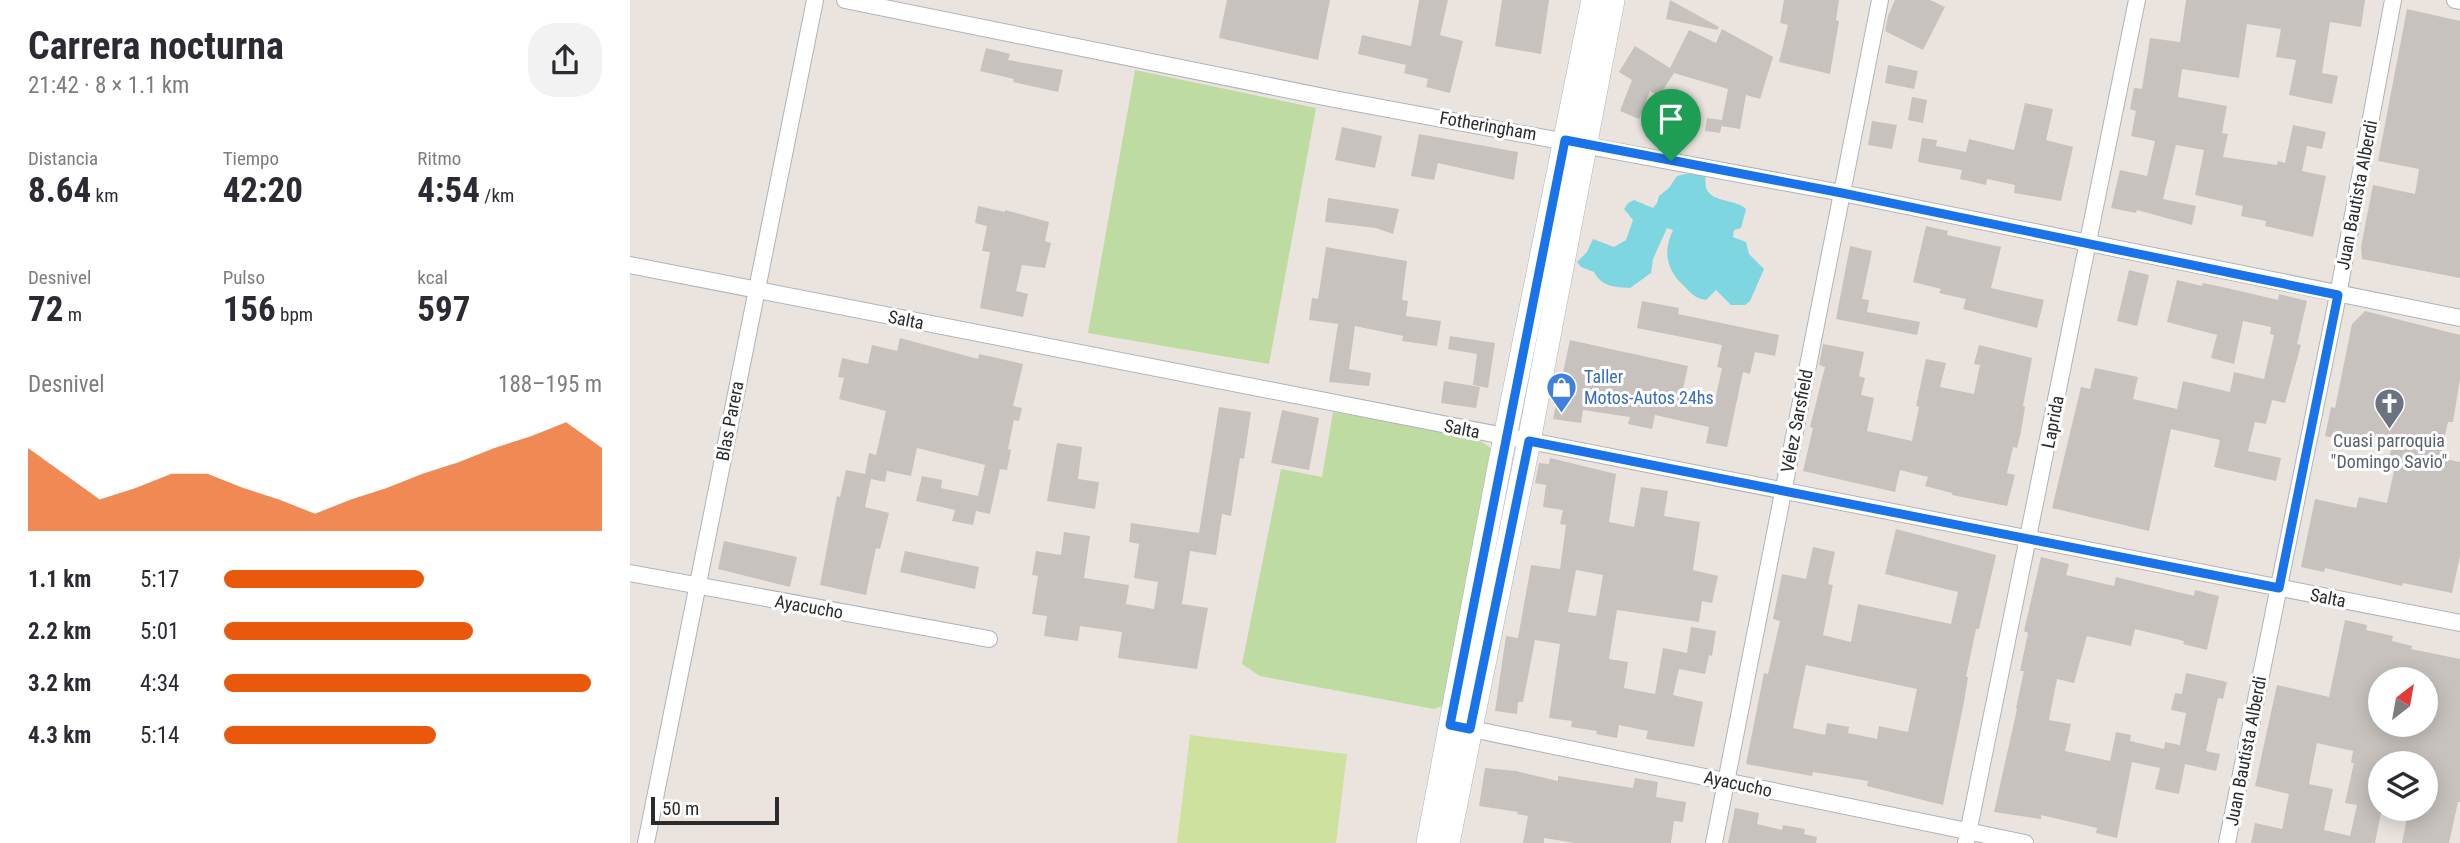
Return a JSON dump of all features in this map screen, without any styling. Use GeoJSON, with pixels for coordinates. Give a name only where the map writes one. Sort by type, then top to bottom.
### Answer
{"type":"FeatureCollection","features":[{"type":"Feature","properties":{"kind":"main road"},"geometry":{"type":"LineString","coordinates":[[1428,843],[1460,727],[1518,439],[1575,142],[1593,0]]}},
{"type":"Feature","properties":{"kind":"main road"},"geometry":{"type":"LineString","coordinates":[[1575,142],[1613,0]]}},
{"type":"Feature","properties":{"kind":"main road"},"geometry":{"type":"LineString","coordinates":[[1448,843],[1460,727]]}},
{"type":"Feature","properties":{"kind":"street","name":"Blas Parera"},"geometry":{"type":"LineString","coordinates":[[646,843],[815,0]]}},
{"type":"Feature","properties":{"kind":"street","name":"Fotheringham"},"geometry":{"type":"LineString","coordinates":[[845,0],[1334,99],[1842,193],[2460,318]]}},
{"type":"Feature","properties":{"kind":"street","name":"Vélez Sarsfield"},"geometry":{"type":"LineString","coordinates":[[1714,843],[1880,0]]}},
{"type":"Feature","properties":{"kind":"street","name":"Laprida"},"geometry":{"type":"LineString","coordinates":[[1967,837],[2137,0]]}},
{"type":"Feature","properties":{"kind":"street","name":"Juan Bautista Alberdi"},"geometry":{"type":"LineString","coordinates":[[2227,843],[2338,295],[2393,0]]}},
{"type":"Feature","properties":{"kind":"street","name":"Salta"},"geometry":{"type":"LineString","coordinates":[[630,265],[2460,623]]}},
{"type":"Feature","properties":{"kind":"street","name":"Ayacucho"},"geometry":{"type":"LineString","coordinates":[[630,573],[989,639]]}},
{"type":"Feature","properties":{"kind":"street","name":"Ayacucho"},"geometry":{"type":"LineString","coordinates":[[1460,727],[1726,782],[1967,837],[2025,843]]}},
{"type":"Feature","properties":{"kind":"green space"},"geometry":{"type":"Polygon","coordinates":[[[1135,70],[1316,108],[1269,364],[1088,333],[1135,70]]]}},
{"type":"Feature","properties":{"kind":"green space"},"geometry":{"type":"Polygon","coordinates":[[[1333,412],[1474,436],[1493,450],[1450,703],[1434,709],[1260,676],[1242,664],[1281,469],[1322,477],[1333,412]]]}},
{"type":"Feature","properties":{"kind":"green space"},"geometry":{"type":"Polygon","coordinates":[[[1190,735],[1347,754],[1336,843],[1177,843],[1190,735]]]}},
{"type":"Feature","properties":{"kind":"water"},"geometry":{"type":"Polygon","coordinates":[[[1699,171],[1705,174],[1706,187],[1712,196],[1746,209],[1741,228],[1734,230],[1733,237],[1746,242],[1749,254],[1764,269],[1750,301],[1745,305],[1731,305],[1716,290],[1706,300],[1688,290],[1677,279],[1670,266],[1667,252],[1673,230],[1667,228],[1653,259],[1651,273],[1630,288],[1605,283],[1594,272],[1581,267],[1577,262],[1587,252],[1593,239],[1614,247],[1626,240],[1633,220],[1624,209],[1628,203],[1634,200],[1653,208],[1659,196],[1677,176],[1699,171]]]}},
{"type":"Feature","properties":{"kind":"building"},"geometry":{"type":"Polygon","coordinates":[[[1227,0],[1330,0],[1318,60],[1219,38],[1227,0]]]}},
{"type":"Feature","properties":{"kind":"building"},"geometry":{"type":"Polygon","coordinates":[[[1419,0],[1448,0],[1440,35],[1463,41],[1450,93],[1426,87],[1428,79],[1404,73],[1406,65],[1358,54],[1362,35],[1411,46],[1419,0]]]}},
{"type":"Feature","properties":{"kind":"building"},"geometry":{"type":"Polygon","coordinates":[[[1502,0],[1549,0],[1541,54],[1495,46],[1502,0]]]}},
{"type":"Feature","properties":{"kind":"building"},"geometry":{"type":"Polygon","coordinates":[[[1670,0],[1719,27],[1717,30],[1666,19],[1670,0]]]}},
{"type":"Feature","properties":{"kind":"building"},"geometry":{"type":"Polygon","coordinates":[[[1784,0],[1839,0],[1836,20],[1839,21],[1830,74],[1779,62],[1788,25],[1780,23],[1784,0]]]}},
{"type":"Feature","properties":{"kind":"building"},"geometry":{"type":"Polygon","coordinates":[[[1895,0],[1930,0],[1945,7],[1923,50],[1885,31],[1895,0]]]}},
{"type":"Feature","properties":{"kind":"building"},"geometry":{"type":"Polygon","coordinates":[[[2186,0],[2365,0],[2361,27],[2330,22],[2322,73],[2338,76],[2332,104],[2289,95],[2296,60],[2276,57],[2281,29],[2247,24],[2239,78],[2182,69],[2178,97],[2227,106],[2222,133],[2228,134],[2223,157],[2277,165],[2278,161],[2285,163],[2293,125],[2326,132],[2322,149],[2307,146],[2302,171],[2326,176],[2313,237],[2265,226],[2266,221],[2241,216],[2243,206],[2195,195],[2204,150],[2176,145],[2163,199],[2196,206],[2192,225],[2137,210],[2136,213],[2111,208],[2120,170],[2147,176],[2155,141],[2131,136],[2136,111],[2130,109],[2134,88],[2142,89],[2150,38],[2180,42],[2186,0]]]}},
{"type":"Feature","properties":{"kind":"building"},"geometry":{"type":"Polygon","coordinates":[[[2407,9],[2460,21],[2460,278],[2362,259],[2361,247],[2373,185],[2415,194],[2419,169],[2378,161],[2407,9]]]}},
{"type":"Feature","properties":{"kind":"building"},"geometry":{"type":"Polygon","coordinates":[[[1722,29],[1773,57],[1760,99],[1746,95],[1740,129],[1722,126],[1720,133],[1705,131],[1707,118],[1722,120],[1728,89],[1674,73],[1659,96],[1650,91],[1639,119],[1620,111],[1632,80],[1619,72],[1635,46],[1670,68],[1689,30],[1716,43],[1722,29]]]}},
{"type":"Feature","properties":{"kind":"building"},"geometry":{"type":"Polygon","coordinates":[[[986,48],[1010,54],[1008,60],[1063,70],[1058,92],[980,71],[986,48]]]}},
{"type":"Feature","properties":{"kind":"building"},"geometry":{"type":"Polygon","coordinates":[[[1888,65],[1918,71],[1914,89],[1885,83],[1888,65]]]}},
{"type":"Feature","properties":{"kind":"building"},"geometry":{"type":"Polygon","coordinates":[[[1912,97],[1927,100],[1923,123],[1908,120],[1912,97]]]}},
{"type":"Feature","properties":{"kind":"building"},"geometry":{"type":"Polygon","coordinates":[[[2025,103],[2053,109],[2046,140],[2073,147],[2061,201],[2014,193],[2015,185],[1987,179],[1986,185],[1960,179],[1962,170],[1918,162],[1922,138],[1937,140],[1936,146],[1966,152],[1969,139],[2014,150],[2025,103]]]}},
{"type":"Feature","properties":{"kind":"building"},"geometry":{"type":"Polygon","coordinates":[[[1872,121],[1897,125],[1892,149],[1868,145],[1872,121]]]}},
{"type":"Feature","properties":{"kind":"building"},"geometry":{"type":"Polygon","coordinates":[[[1342,127],[1382,136],[1375,168],[1335,160],[1342,127]]]}},
{"type":"Feature","properties":{"kind":"building"},"geometry":{"type":"Polygon","coordinates":[[[1419,134],[1518,152],[1514,180],[1438,163],[1434,180],[1411,176],[1419,134]]]}},
{"type":"Feature","properties":{"kind":"building"},"geometry":{"type":"Polygon","coordinates":[[[1328,198],[1399,209],[1393,234],[1376,228],[1325,222],[1328,198]]]}},
{"type":"Feature","properties":{"kind":"building"},"geometry":{"type":"Polygon","coordinates":[[[978,206],[1049,222],[1045,241],[1051,243],[1045,268],[1022,265],[1016,291],[1028,294],[1023,317],[980,308],[990,252],[982,251],[987,226],[975,223],[978,206]]]}},
{"type":"Feature","properties":{"kind":"building"},"geometry":{"type":"Polygon","coordinates":[[[1926,226],[1948,231],[1947,235],[2001,247],[1991,288],[2044,300],[2037,328],[1963,309],[1966,299],[1939,293],[1941,289],[1913,282],[1926,226]]]}},
{"type":"Feature","properties":{"kind":"building"},"geometry":{"type":"Polygon","coordinates":[[[1850,246],[1872,251],[1862,299],[1869,300],[1867,312],[1920,322],[1917,335],[1836,319],[1850,246]]]}},
{"type":"Feature","properties":{"kind":"building"},"geometry":{"type":"Polygon","coordinates":[[[1326,247],[1407,261],[1402,300],[1408,301],[1406,316],[1441,321],[1437,346],[1402,341],[1403,336],[1355,326],[1349,369],[1371,373],[1369,386],[1329,382],[1338,324],[1309,320],[1312,298],[1318,299],[1326,247]]]}},
{"type":"Feature","properties":{"kind":"building"},"geometry":{"type":"Polygon","coordinates":[[[2129,270],[2149,275],[2137,326],[2117,321],[2129,270]]]}},
{"type":"Feature","properties":{"kind":"building"},"geometry":{"type":"Polygon","coordinates":[[[2177,280],[2202,286],[2203,283],[2278,300],[2279,294],[2307,301],[2297,344],[2301,345],[2285,403],[2272,400],[2266,424],[2255,422],[2248,451],[2281,458],[2276,481],[2214,467],[2220,440],[2171,429],[2149,531],[2052,508],[2081,387],[2090,389],[2095,368],[2138,377],[2133,399],[2177,409],[2183,381],[2230,392],[2234,372],[2264,379],[2274,335],[2270,334],[2271,327],[2243,321],[2234,364],[2211,358],[2217,335],[2167,322],[2177,280]]]}},
{"type":"Feature","properties":{"kind":"building"},"geometry":{"type":"Polygon","coordinates":[[[1642,301],[1679,308],[1678,314],[1779,335],[1775,356],[1755,352],[1750,374],[1743,372],[1727,447],[1706,443],[1709,427],[1655,415],[1652,429],[1628,424],[1630,417],[1583,410],[1581,423],[1553,419],[1570,340],[1688,366],[1681,398],[1714,405],[1722,368],[1717,367],[1722,345],[1637,328],[1642,301]]]}},
{"type":"Feature","properties":{"kind":"building"},"geometry":{"type":"Polygon","coordinates":[[[2365,311],[2460,335],[2460,379],[2453,422],[2448,422],[2440,458],[2460,462],[2460,556],[2452,593],[2403,583],[2402,586],[2325,568],[2324,572],[2301,567],[2315,499],[2356,508],[2359,497],[2387,503],[2394,471],[2386,470],[2391,450],[2325,436],[2331,407],[2335,408],[2352,324],[2365,311]]]}},
{"type":"Feature","properties":{"kind":"building"},"geometry":{"type":"Polygon","coordinates":[[[1450,336],[1495,343],[1488,388],[1473,385],[1477,354],[1448,349],[1450,336]]]}},
{"type":"Feature","properties":{"kind":"building"},"geometry":{"type":"Polygon","coordinates":[[[900,338],[978,359],[979,354],[1023,364],[1013,406],[1022,408],[1019,421],[1014,420],[1007,470],[1000,469],[990,514],[976,511],[973,525],[952,521],[955,510],[916,501],[922,476],[942,480],[941,488],[978,496],[985,465],[917,448],[911,476],[887,471],[885,482],[871,479],[865,507],[889,513],[880,549],[876,548],[866,595],[820,585],[837,496],[840,497],[846,470],[865,474],[869,453],[876,455],[886,411],[839,399],[844,378],[838,377],[842,358],[868,364],[872,345],[897,351],[900,338]]]}},
{"type":"Feature","properties":{"kind":"building"},"geometry":{"type":"Polygon","coordinates":[[[1823,344],[1864,352],[1859,376],[1865,378],[1861,395],[1874,398],[1867,431],[1912,441],[1926,359],[1946,363],[1940,387],[1974,394],[1980,365],[1974,364],[1979,345],[2032,358],[2021,432],[2017,448],[2013,447],[2007,473],[2015,475],[2007,506],[1952,495],[1925,486],[1928,477],[1900,470],[1895,492],[1803,471],[1813,428],[1810,427],[1825,367],[1819,365],[1823,344]]]}},
{"type":"Feature","properties":{"kind":"building"},"geometry":{"type":"Polygon","coordinates":[[[1444,381],[1480,387],[1476,408],[1441,403],[1444,381]]]}},
{"type":"Feature","properties":{"kind":"building"},"geometry":{"type":"Polygon","coordinates":[[[1219,407],[1251,412],[1244,459],[1240,458],[1231,516],[1222,514],[1216,555],[1190,551],[1182,604],[1208,608],[1197,669],[1118,658],[1122,632],[1080,626],[1078,641],[1044,636],[1047,616],[1032,614],[1038,576],[1032,575],[1036,551],[1061,555],[1064,532],[1090,536],[1084,578],[1129,585],[1126,604],[1154,609],[1158,582],[1134,578],[1139,544],[1129,542],[1131,523],[1199,533],[1219,407]]]}},
{"type":"Feature","properties":{"kind":"building"},"geometry":{"type":"Polygon","coordinates":[[[1282,410],[1319,418],[1309,470],[1271,463],[1282,410]]]}},
{"type":"Feature","properties":{"kind":"building"},"geometry":{"type":"Polygon","coordinates":[[[1057,443],[1082,447],[1078,479],[1099,482],[1095,509],[1047,501],[1057,443]]]}},
{"type":"Feature","properties":{"kind":"building"},"geometry":{"type":"Polygon","coordinates":[[[1550,458],[1616,474],[1609,522],[1634,527],[1641,487],[1668,491],[1664,516],[1700,522],[1693,570],[1718,576],[1712,603],[1702,601],[1699,622],[1617,610],[1609,659],[1628,662],[1624,688],[1655,694],[1663,648],[1687,653],[1691,627],[1716,631],[1712,656],[1709,655],[1705,674],[1679,669],[1673,695],[1703,702],[1694,747],[1646,739],[1648,731],[1619,725],[1617,738],[1596,734],[1597,731],[1571,727],[1572,721],[1549,718],[1560,644],[1535,640],[1523,702],[1518,702],[1517,714],[1495,711],[1506,636],[1518,638],[1531,565],[1560,569],[1566,525],[1560,524],[1563,510],[1543,507],[1546,485],[1535,483],[1539,463],[1549,464],[1550,458]],[[1576,570],[1568,612],[1596,616],[1603,575],[1576,570]]]}},
{"type":"Feature","properties":{"kind":"building"},"geometry":{"type":"Polygon","coordinates":[[[1896,529],[1996,555],[1979,629],[1976,629],[1943,805],[1867,786],[1868,781],[1813,772],[1812,776],[1746,764],[1764,673],[1768,674],[1780,621],[1773,619],[1782,574],[1806,579],[1813,547],[1835,552],[1828,584],[1833,585],[1823,635],[1851,642],[1858,604],[1951,624],[1958,592],[1885,574],[1896,529]],[[1806,665],[1793,728],[1825,735],[1827,723],[1849,727],[1848,733],[1877,739],[1879,726],[1908,732],[1917,689],[1806,665]]]}},
{"type":"Feature","properties":{"kind":"building"},"geometry":{"type":"Polygon","coordinates":[[[724,541],[797,557],[790,587],[718,569],[724,541]]]}},
{"type":"Feature","properties":{"kind":"building"},"geometry":{"type":"Polygon","coordinates":[[[905,551],[979,567],[975,589],[900,572],[905,551]]]}},
{"type":"Feature","properties":{"kind":"building"},"geometry":{"type":"Polygon","coordinates":[[[2041,557],[2069,564],[2066,575],[2114,586],[2116,577],[2194,596],[2195,590],[2219,596],[2207,650],[2183,644],[2184,641],[2135,629],[2131,646],[2087,636],[2074,683],[2057,679],[2049,720],[2071,724],[2065,751],[2110,761],[2116,732],[2131,735],[2130,741],[2164,749],[2165,742],[2180,745],[2186,713],[2171,710],[2175,693],[2182,694],[2186,673],[2227,682],[2223,699],[2218,698],[2206,751],[2220,754],[2216,771],[2185,764],[2179,794],[2155,789],[2160,768],[2132,762],[2117,838],[2096,833],[2097,828],[2041,815],[2041,819],[1994,812],[2017,709],[2024,671],[2020,671],[2028,633],[2024,631],[2041,557]]]}},
{"type":"Feature","properties":{"kind":"building"},"geometry":{"type":"Polygon","coordinates":[[[2345,620],[2367,625],[2366,630],[2393,636],[2392,641],[2412,646],[2411,649],[2460,659],[2460,802],[2449,843],[2402,843],[2406,821],[2438,821],[2438,751],[2368,751],[2368,821],[2379,821],[2375,843],[2251,843],[2255,823],[2282,829],[2289,794],[2255,786],[2277,685],[2329,697],[2345,620]],[[2317,743],[2309,784],[2333,789],[2324,830],[2350,836],[2357,805],[2345,803],[2354,763],[2351,763],[2353,751],[2317,743]]]}},
{"type":"Feature","properties":{"kind":"building"},"geometry":{"type":"Polygon","coordinates":[[[1485,768],[1516,771],[1558,781],[1558,776],[1633,788],[1635,778],[1658,782],[1656,797],[1686,802],[1683,822],[1674,821],[1671,843],[1575,843],[1544,838],[1544,843],[1523,843],[1528,816],[1479,806],[1485,768]]]}},
{"type":"Feature","properties":{"kind":"building"},"geometry":{"type":"Polygon","coordinates":[[[1735,808],[1759,813],[1757,824],[1782,830],[1783,825],[1805,829],[1804,834],[1817,837],[1816,843],[1728,843],[1735,808]]]}},
{"type":"Feature","properties":{"kind":"place","name":"Taller Motos-Autos 24hs"},"geometry":{"type":"Point","coordinates":[1561,414]}},
{"type":"Feature","properties":{"kind":"place","name":"Cuasi parroquia \"Domingo Savio\""},"geometry":{"type":"Point","coordinates":[2389,430]}},
{"type":"Feature","properties":{"kind":"route"},"geometry":{"type":"LineString","coordinates":[[1565,140],[1671,161],[1842,193],[2338,295],[2279,588],[1529,441],[1470,729],[1450,725],[1565,140]]}}]}
